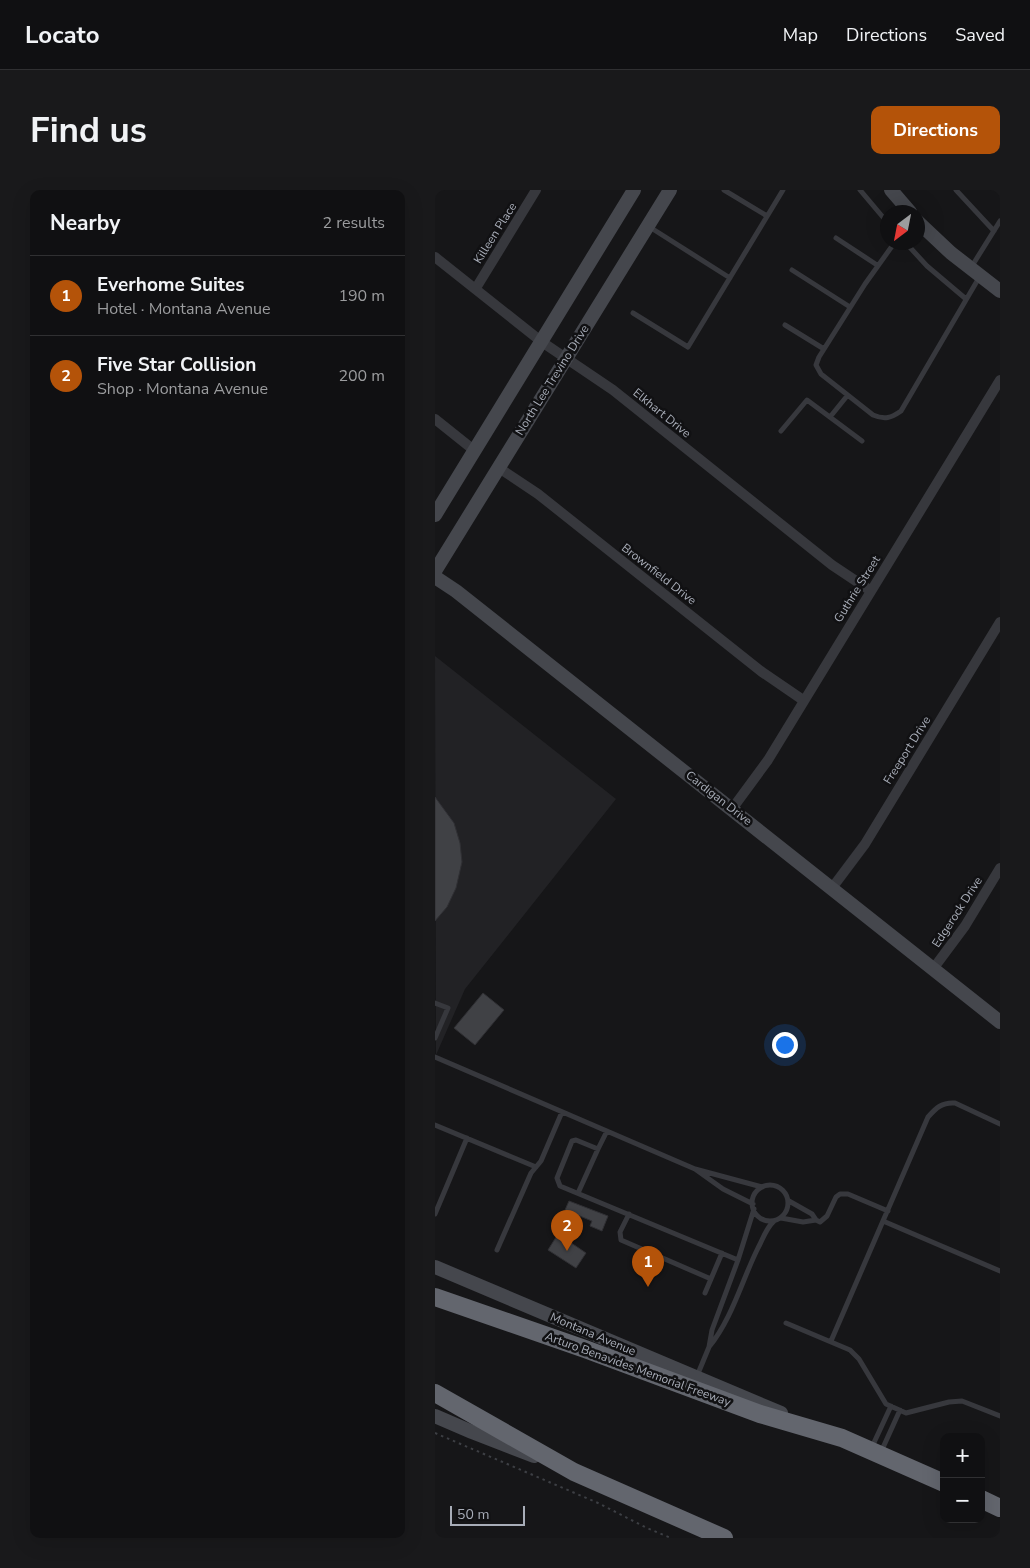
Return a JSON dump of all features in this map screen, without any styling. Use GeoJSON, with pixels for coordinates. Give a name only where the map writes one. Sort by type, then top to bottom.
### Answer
{"type":"FeatureCollection","features":[{"type":"Feature","properties":{"kind":"highway","name":"Arturo Benavides Memorial Freeway"},"geometry":{"type":"LineString","coordinates":[[435,1297],[594,1352],[760,1414],[842,1438]]}},
{"type":"Feature","properties":{"kind":"highway"},"geometry":{"type":"LineString","coordinates":[[435,1393],[574,1472],[724,1538]]}},
{"type":"Feature","properties":{"kind":"highway","name":"Montana Avenue"},"geometry":{"type":"LineString","coordinates":[[842,1438],[940,1481]]}},
{"type":"Feature","properties":{"kind":"highway"},"geometry":{"type":"LineString","coordinates":[[985,1501],[1000,1508]]}},
{"type":"Feature","properties":{"kind":"main road"},"geometry":{"type":"LineString","coordinates":[[435,515],[634,190]]}},
{"type":"Feature","properties":{"kind":"main road","name":"North Lee Trevino Drive"},"geometry":{"type":"LineString","coordinates":[[435,571],[670,190]]}},
{"type":"Feature","properties":{"kind":"main road"},"geometry":{"type":"LineString","coordinates":[[891,190],[904,205]]}},
{"type":"Feature","properties":{"kind":"main road"},"geometry":{"type":"LineString","coordinates":[[925,229],[1000,291]]}},
{"type":"Feature","properties":{"kind":"main road","name":"Cardigan Drive"},"geometry":{"type":"LineString","coordinates":[[435,577],[456,591],[1000,1022]]}},
{"type":"Feature","properties":{"kind":"main road","name":"Montana Avenue"},"geometry":{"type":"LineString","coordinates":[[435,1267],[842,1438]]}},
{"type":"Feature","properties":{"kind":"main road"},"geometry":{"type":"LineString","coordinates":[[435,1416],[574,1472]]}},
{"type":"Feature","properties":{"kind":"street","name":"Killeen Place"},"geometry":{"type":"LineString","coordinates":[[476,288],[536,190]]}},
{"type":"Feature","properties":{"kind":"street","name":"Elkhart Drive"},"geometry":{"type":"LineString","coordinates":[[435,257],[542,342],[613,390],[832,565],[871,591]]}},
{"type":"Feature","properties":{"kind":"street","name":"Guthrie Street"},"geometry":{"type":"LineString","coordinates":[[732,809],[768,760],[1000,380]]}},
{"type":"Feature","properties":{"kind":"street"},"geometry":{"type":"LineString","coordinates":[[435,419],[475,451]]}},
{"type":"Feature","properties":{"kind":"street","name":"Brownfield Drive"},"geometry":{"type":"LineString","coordinates":[[499,468],[538,494],[762,672],[803,700]]}},
{"type":"Feature","properties":{"kind":"street","name":"Freeport Drive"},"geometry":{"type":"LineString","coordinates":[[832,888],[865,844],[1000,622]]}},
{"type":"Feature","properties":{"kind":"street","name":"Edgerock Drive"},"geometry":{"type":"LineString","coordinates":[[933,969],[965,926],[1000,868]]}},
{"type":"Feature","properties":{"kind":"lane"},"geometry":{"type":"LineString","coordinates":[[724,190],[767,216]]}},
{"type":"Feature","properties":{"kind":"lane"},"geometry":{"type":"LineString","coordinates":[[633,313],[688,347],[783,190]]}},
{"type":"Feature","properties":{"kind":"lane"},"geometry":{"type":"LineString","coordinates":[[860,190],[880,214]]}},
{"type":"Feature","properties":{"kind":"lane"},"geometry":{"type":"LineString","coordinates":[[957,190],[994,231]]}},
{"type":"Feature","properties":{"kind":"lane"},"geometry":{"type":"LineString","coordinates":[[889,250],[850,307],[816,365],[821,374],[847,396],[873,415],[883,419],[893,417],[901,411],[966,299],[975,272],[1000,221]]}},
{"type":"Feature","properties":{"kind":"lane"},"geometry":{"type":"LineString","coordinates":[[647,226],[730,278]]}},
{"type":"Feature","properties":{"kind":"lane"},"geometry":{"type":"LineString","coordinates":[[836,238],[877,265]]}},
{"type":"Feature","properties":{"kind":"lane"},"geometry":{"type":"LineString","coordinates":[[912,250],[927,266],[966,299]]}},
{"type":"Feature","properties":{"kind":"lane"},"geometry":{"type":"LineString","coordinates":[[792,270],[850,307]]}},
{"type":"Feature","properties":{"kind":"lane"},"geometry":{"type":"LineString","coordinates":[[785,325],[824,349]]}},
{"type":"Feature","properties":{"kind":"lane"},"geometry":{"type":"LineString","coordinates":[[830,417],[847,396]]}},
{"type":"Feature","properties":{"kind":"lane"},"geometry":{"type":"LineString","coordinates":[[781,431],[807,400],[862,441]]}},
{"type":"Feature","properties":{"kind":"lane"},"geometry":{"type":"LineString","coordinates":[[435,1003],[447,1008],[435,1038]]}},
{"type":"Feature","properties":{"kind":"lane"},"geometry":{"type":"LineString","coordinates":[[435,1057],[695,1169],[761,1187],[778,1186],[783,1190],[789,1201],[812,1214],[816,1220]]}},
{"type":"Feature","properties":{"kind":"lane"},"geometry":{"type":"LineString","coordinates":[[831,1342],[928,1117],[934,1110],[947,1103],[955,1103],[1000,1124]]}},
{"type":"Feature","properties":{"kind":"lane"},"geometry":{"type":"LineString","coordinates":[[497,1250],[531,1173],[541,1161],[562,1112]]}},
{"type":"Feature","properties":{"kind":"lane"},"geometry":{"type":"LineString","coordinates":[[435,1125],[535,1167]]}},
{"type":"Feature","properties":{"kind":"lane"},"geometry":{"type":"LineString","coordinates":[[578,1193],[607,1131]]}},
{"type":"Feature","properties":{"kind":"lane"},"geometry":{"type":"LineString","coordinates":[[435,1214],[467,1138]]}},
{"type":"Feature","properties":{"kind":"lane"},"geometry":{"type":"LineString","coordinates":[[598,1149],[576,1140],[572,1141],[557,1178],[560,1186],[738,1260]]}},
{"type":"Feature","properties":{"kind":"lane"},"geometry":{"type":"LineString","coordinates":[[695,1169],[753,1207],[763,1220],[774,1221]]}},
{"type":"Feature","properties":{"kind":"lane"},"geometry":{"type":"LineString","coordinates":[[697,1378],[709,1347],[712,1330],[738,1260],[753,1207],[754,1195],[761,1187]]}},
{"type":"Feature","properties":{"kind":"lane"},"geometry":{"type":"LineString","coordinates":[[781,1218],[803,1222],[816,1220],[820,1222],[827,1216],[836,1197],[844,1194],[888,1211]]}},
{"type":"Feature","properties":{"kind":"lane"},"geometry":{"type":"LineString","coordinates":[[709,1347],[719,1334],[769,1225],[786,1213],[789,1201]]}},
{"type":"Feature","properties":{"kind":"lane"},"geometry":{"type":"LineString","coordinates":[[629,1214],[620,1232],[621,1240],[711,1278]]}},
{"type":"Feature","properties":{"kind":"lane"},"geometry":{"type":"LineString","coordinates":[[883,1220],[1000,1271]]}},
{"type":"Feature","properties":{"kind":"lane"},"geometry":{"type":"LineString","coordinates":[[705,1294],[722,1253]]}},
{"type":"Feature","properties":{"kind":"lane"},"geometry":{"type":"LineString","coordinates":[[787,1323],[850,1350],[859,1359],[886,1404],[899,1410],[906,1413],[949,1402],[962,1401],[1000,1416]]}},
{"type":"Feature","properties":{"kind":"lane"},"geometry":{"type":"LineString","coordinates":[[875,1452],[891,1406]]}},
{"type":"Feature","properties":{"kind":"lane"},"geometry":{"type":"LineString","coordinates":[[875,1452],[899,1410]]}},
{"type":"Feature","properties":{"kind":"path"},"geometry":{"type":"LineString","coordinates":[[435,1433],[598,1503],[671,1538]]}},
{"type":"Feature","properties":{"kind":"shaded area"},"geometry":{"type":"Polygon","coordinates":[[[435,656],[616,799],[465,989],[436,1055],[435,656]]]}},
{"type":"Feature","properties":{"kind":"building"},"geometry":{"type":"Polygon","coordinates":[[[435,797],[454,823],[460,843],[462,862],[456,888],[447,907],[435,921],[435,797]]]}},
{"type":"Feature","properties":{"kind":"building"},"geometry":{"type":"Polygon","coordinates":[[[483,993],[504,1010],[475,1045],[454,1028],[483,993]]]}},
{"type":"Feature","properties":{"kind":"building"},"geometry":{"type":"Polygon","coordinates":[[[569,1201],[608,1216],[602,1231],[590,1226],[592,1221],[565,1210],[569,1201]]]}},
{"type":"Feature","properties":{"kind":"building"},"geometry":{"type":"Polygon","coordinates":[[[558,1234],[586,1253],[576,1268],[548,1250],[558,1234]]]}},
{"type":"Feature","properties":{"kind":"place","name":"Five Star Collision"},"geometry":{"type":"Point","coordinates":[567,1251]}},
{"type":"Feature","properties":{"kind":"place","name":"Everhome Suites"},"geometry":{"type":"Point","coordinates":[648,1287]}}]}
